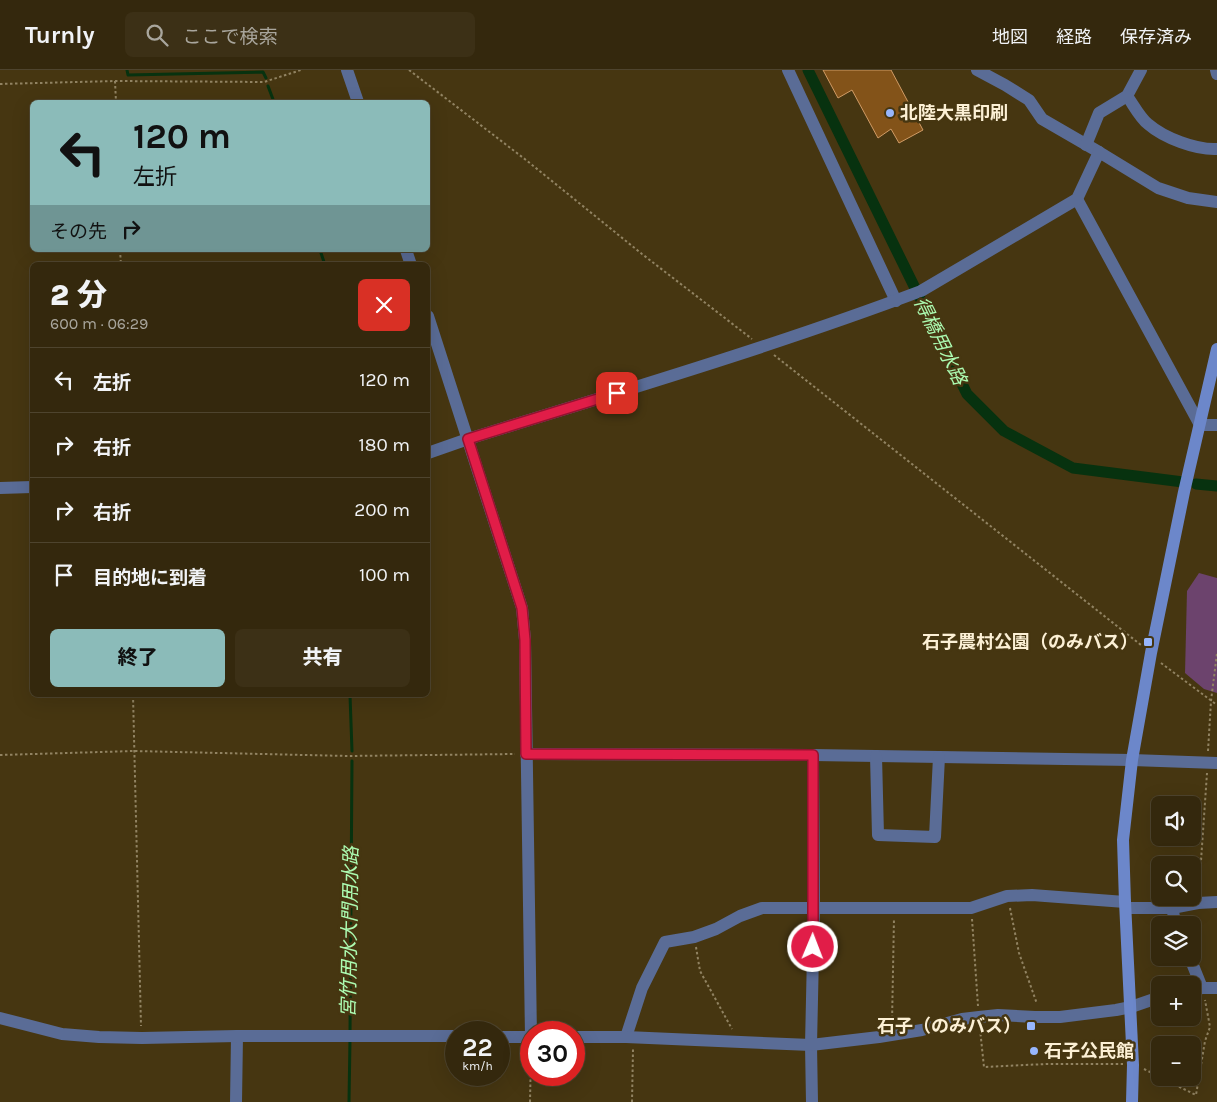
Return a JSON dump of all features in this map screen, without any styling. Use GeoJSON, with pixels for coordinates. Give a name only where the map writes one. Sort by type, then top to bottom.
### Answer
{"type":"FeatureCollection","features":[{"type":"Feature","properties":{"kind":"main road"},"geometry":{"type":"LineString","coordinates":[[1132,1102],[1133,1064],[1123,840],[1132,760],[1151,653],[1184,492],[1217,349]]}},
{"type":"Feature","properties":{"kind":"street"},"geometry":{"type":"LineString","coordinates":[[348,70],[357,100]]}},
{"type":"Feature","properties":{"kind":"street"},"geometry":{"type":"LineString","coordinates":[[788,70],[896,301]]}},
{"type":"Feature","properties":{"kind":"street"},"geometry":{"type":"LineString","coordinates":[[977,70],[1029,100],[1042,120],[1158,188],[1188,198],[1217,202]]}},
{"type":"Feature","properties":{"kind":"street"},"geometry":{"type":"LineString","coordinates":[[1086,145],[1098,113],[1126,96],[1140,70]]}},
{"type":"Feature","properties":{"kind":"street"},"geometry":{"type":"LineString","coordinates":[[1126,96],[1147,124],[1173,139],[1208,149],[1217,149]]}},
{"type":"Feature","properties":{"kind":"street"},"geometry":{"type":"LineString","coordinates":[[430,453],[468,439],[763,347],[915,293],[1077,199],[1099,152]]}},
{"type":"Feature","properties":{"kind":"street"},"geometry":{"type":"LineString","coordinates":[[1077,199],[1200,425],[1217,425]]}},
{"type":"Feature","properties":{"kind":"street"},"geometry":{"type":"LineString","coordinates":[[430,322],[522,608],[525,640],[531,1021]]}},
{"type":"Feature","properties":{"kind":"street"},"geometry":{"type":"LineString","coordinates":[[0,488],[30,487]]}},
{"type":"Feature","properties":{"kind":"street"},"geometry":{"type":"LineString","coordinates":[[526,754],[813,755],[1212,763]]}},
{"type":"Feature","properties":{"kind":"street"},"geometry":{"type":"LineString","coordinates":[[812,1102],[813,755]]}},
{"type":"Feature","properties":{"kind":"street"},"geometry":{"type":"LineString","coordinates":[[876,756],[878,835],[935,837],[939,757]]}},
{"type":"Feature","properties":{"kind":"street"},"geometry":{"type":"LineString","coordinates":[[630,1037],[642,988],[665,942],[694,936],[762,908],[971,908],[1007,896],[1032,895],[1125,905],[1172,908],[1182,906]]}},
{"type":"Feature","properties":{"kind":"street"},"geometry":{"type":"LineString","coordinates":[[1201,903],[1217,902]]}},
{"type":"Feature","properties":{"kind":"street"},"geometry":{"type":"LineString","coordinates":[[1172,908],[1174,916]]}},
{"type":"Feature","properties":{"kind":"street"},"geometry":{"type":"LineString","coordinates":[[1201,989],[1217,988]]}},
{"type":"Feature","properties":{"kind":"street"},"geometry":{"type":"LineString","coordinates":[[585,1037],[630,1037],[811,1045],[922,1030],[962,1019],[998,1015],[1060,1017],[1131,1008],[1151,1000]]}},
{"type":"Feature","properties":{"kind":"street"},"geometry":{"type":"LineString","coordinates":[[0,1018],[62,1034],[99,1037],[445,1036]]}},
{"type":"Feature","properties":{"kind":"street"},"geometry":{"type":"LineString","coordinates":[[236,1102],[237,1036]]}},
{"type":"Feature","properties":{"kind":"path"},"geometry":{"type":"LineString","coordinates":[[0,84],[115,81],[264,82],[301,70]]}},
{"type":"Feature","properties":{"kind":"path"},"geometry":{"type":"LineString","coordinates":[[409,70],[526,160],[642,254],[1151,653],[1164,667],[1217,705]]}},
{"type":"Feature","properties":{"kind":"path"},"geometry":{"type":"LineString","coordinates":[[115,81],[116,100]]}},
{"type":"Feature","properties":{"kind":"path"},"geometry":{"type":"LineString","coordinates":[[1201,873],[1212,763],[1211,701],[1217,653]]}},
{"type":"Feature","properties":{"kind":"path"},"geometry":{"type":"LineString","coordinates":[[133,697],[142,1038]]}},
{"type":"Feature","properties":{"kind":"path"},"geometry":{"type":"LineString","coordinates":[[0,756],[134,751],[348,756],[526,754]]}},
{"type":"Feature","properties":{"kind":"path"},"geometry":{"type":"LineString","coordinates":[[1007,896],[1019,953],[1042,1017]]}},
{"type":"Feature","properties":{"kind":"path"},"geometry":{"type":"LineString","coordinates":[[892,1035],[894,908]]}},
{"type":"Feature","properties":{"kind":"path"},"geometry":{"type":"LineString","coordinates":[[694,936],[700,971],[739,1042]]}},
{"type":"Feature","properties":{"kind":"path"},"geometry":{"type":"LineString","coordinates":[[1201,1001],[1210,1027],[1205,1041],[1201,1065]]}},
{"type":"Feature","properties":{"kind":"path"},"geometry":{"type":"LineString","coordinates":[[630,1037],[632,1102]]}},
{"type":"Feature","properties":{"kind":"path"},"geometry":{"type":"LineString","coordinates":[[1133,1064],[1151,1072]]}},
{"type":"Feature","properties":{"kind":"path"},"geometry":{"type":"LineString","coordinates":[[530,1086],[530,1102]]}},
{"type":"Feature","properties":{"kind":"path"},"geometry":{"type":"LineString","coordinates":[[1178,1086],[1196,1095],[1198,1086]]}},
{"type":"Feature","properties":{"kind":"shaded area"},"geometry":{"type":"Polygon","coordinates":[[[1199,573],[1217,578],[1217,693],[1204,689],[1185,673],[1187,591],[1199,573]]]}},
{"type":"Feature","properties":{"kind":"building","name":"北陸大黒印刷"},"geometry":{"type":"Polygon","coordinates":[[[823,70],[891,70],[923,130],[899,143],[891,129],[878,138],[852,90],[838,98],[823,70]]]}},
{"type":"Feature","properties":{"kind":"waterway","name":"宮竹用水大門用水路"},"geometry":{"type":"LineString","coordinates":[[127,70],[128,75],[263,72],[266,78]]}},
{"type":"Feature","properties":{"kind":"waterway","name":"得橋用水路"},"geometry":{"type":"LineString","coordinates":[[808,70],[967,394],[1004,431],[1073,468],[1183,482]]}},
{"type":"Feature","properties":{"kind":"waterway","name":"宮竹用水大門用水路"},"geometry":{"type":"LineString","coordinates":[[268,86],[273,100]]}},
{"type":"Feature","properties":{"kind":"waterway","name":"宮竹用水大門用水路"},"geometry":{"type":"LineString","coordinates":[[321,252],[324,262]]}},
{"type":"Feature","properties":{"kind":"waterway","name":"得橋用水路"},"geometry":{"type":"LineString","coordinates":[[1196,484],[1217,486]]}},
{"type":"Feature","properties":{"kind":"waterway","name":"宮竹用水大門用水路"},"geometry":{"type":"LineString","coordinates":[[350,697],[352,751]]}},
{"type":"Feature","properties":{"kind":"waterway","name":"宮竹用水大門用水路"},"geometry":{"type":"LineString","coordinates":[[350,1033],[352,761]]}},
{"type":"Feature","properties":{"kind":"waterway","name":"宮竹用水大門用水路"},"geometry":{"type":"LineString","coordinates":[[349,1102],[350,1039]]}},
{"type":"Feature","properties":{"kind":"place","name":"北陸大黒印刷"},"geometry":{"type":"Point","coordinates":[890,113]}},
{"type":"Feature","properties":{"kind":"place","name":"石子農村公園（のみバス）"},"geometry":{"type":"Point","coordinates":[1148,642]}},
{"type":"Feature","properties":{"kind":"place","name":"石子（のみバス）"},"geometry":{"type":"Point","coordinates":[1031,1026]}},
{"type":"Feature","properties":{"kind":"place","name":"石子公民館"},"geometry":{"type":"Point","coordinates":[1034,1051]}},
{"type":"Feature","properties":{"kind":"route"},"geometry":{"type":"LineString","coordinates":[[617,393],[468,439],[522,608],[525,640],[526,754],[813,755],[813,947]]}}]}
